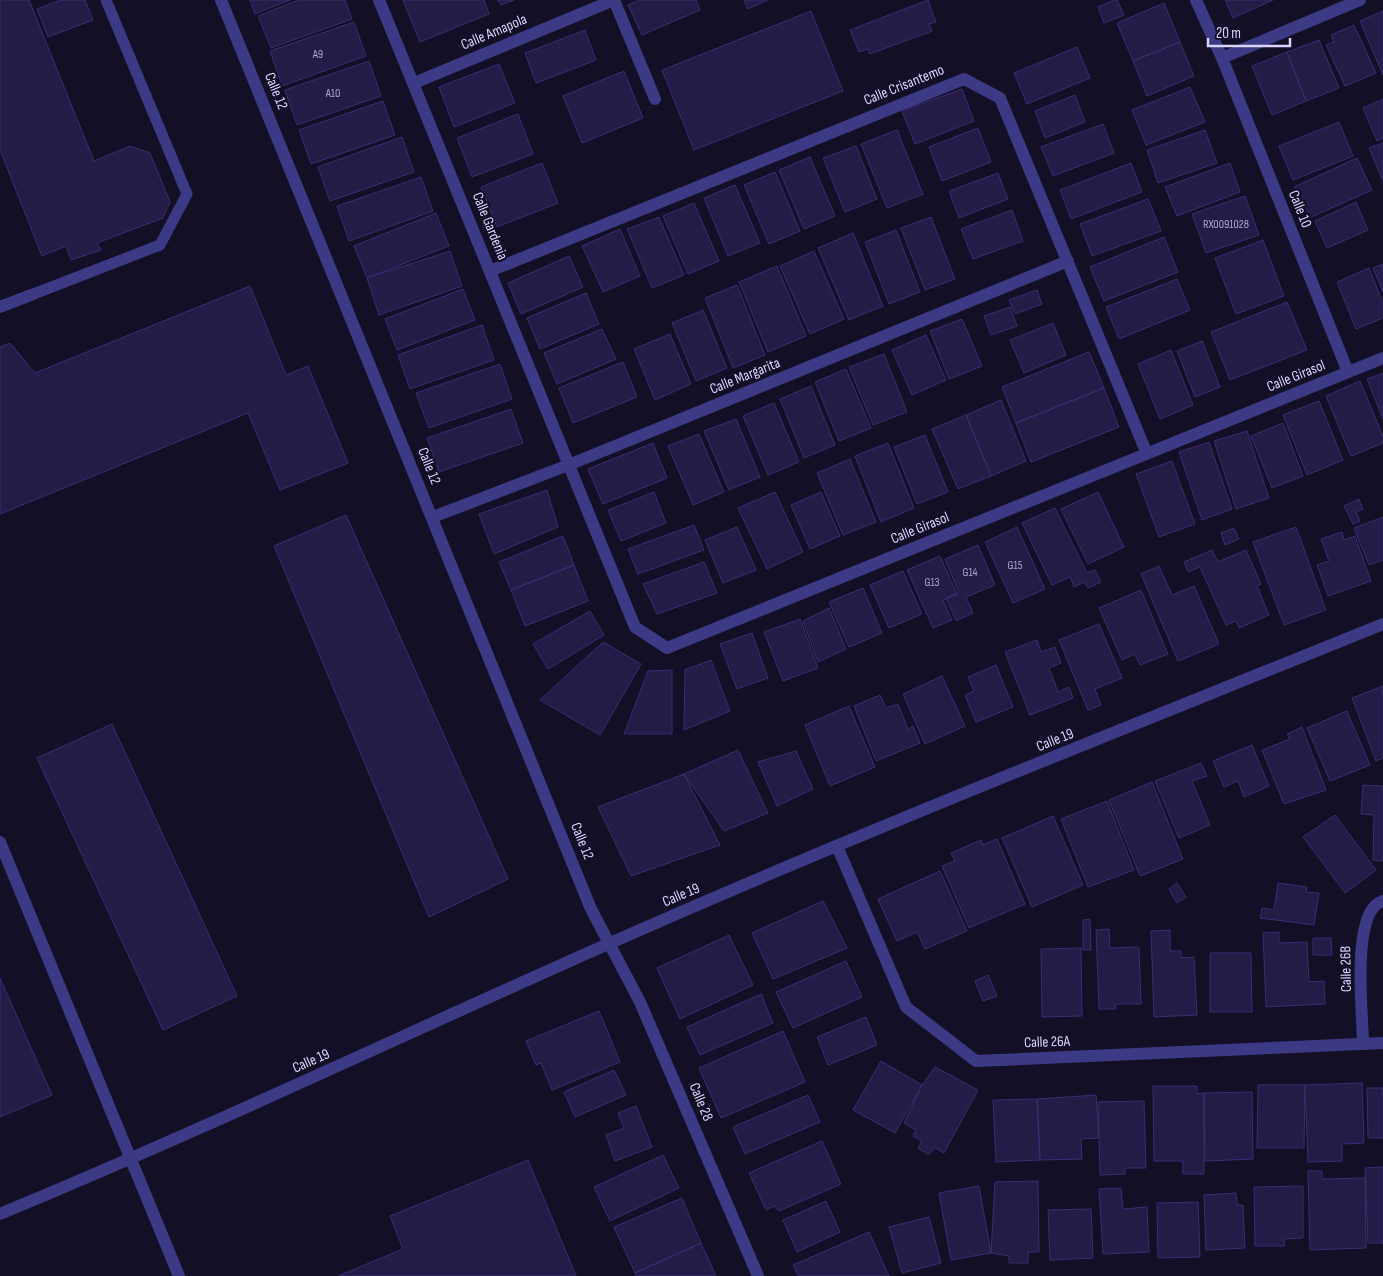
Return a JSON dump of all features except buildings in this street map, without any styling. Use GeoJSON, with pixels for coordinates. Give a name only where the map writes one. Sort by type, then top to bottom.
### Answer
{"type":"FeatureCollection","features":[{"type":"Feature","properties":{"kind":"street","name":"Calle 12"},"geometry":{"type":"LineString","coordinates":[[221,0],[591,909],[610,943]]}},
{"type":"Feature","properties":{"kind":"street","name":"Calle Gardenia"},"geometry":{"type":"LineString","coordinates":[[379,0],[571,464]]}},
{"type":"Feature","properties":{"kind":"street"},"geometry":{"type":"LineString","coordinates":[[614,0],[655,99]]}},
{"type":"Feature","properties":{"kind":"street","name":"Calle Amapola"},"geometry":{"type":"LineString","coordinates":[[414,83],[614,0]]}},
{"type":"Feature","properties":{"kind":"street","name":"Calle 10"},"geometry":{"type":"LineString","coordinates":[[1196,0],[1222,58],[1348,372]]}},
{"type":"Feature","properties":{"kind":"street"},"geometry":{"type":"LineString","coordinates":[[1222,58],[1360,0]]}},
{"type":"Feature","properties":{"kind":"street","name":"Calle Crisantemo"},"geometry":{"type":"LineString","coordinates":[[490,271],[964,79],[1000,98],[1148,454]]}},
{"type":"Feature","properties":{"kind":"street","name":"Calle Margarita"},"geometry":{"type":"LineString","coordinates":[[433,518],[571,464],[1068,261]]}},
{"type":"Feature","properties":{"kind":"street"},"geometry":{"type":"LineString","coordinates":[[0,307],[31,295]]}},
{"type":"Feature","properties":{"kind":"street","name":"Calle Girasol"},"geometry":{"type":"LineString","coordinates":[[571,464],[635,627],[667,648],[1383,358]]}},
{"type":"Feature","properties":{"kind":"street","name":"Calle 19"},"geometry":{"type":"LineString","coordinates":[[0,1214],[132,1160],[610,943],[837,846],[1383,624]]}},
{"type":"Feature","properties":{"kind":"street"},"geometry":{"type":"LineString","coordinates":[[0,842],[180,1276]]}},
{"type":"Feature","properties":{"kind":"street","name":"Calle 26A"},"geometry":{"type":"LineString","coordinates":[[837,846],[906,1007],[976,1061],[1383,1043]]}},
{"type":"Feature","properties":{"kind":"street","name":"Calle 26B"},"geometry":{"type":"LineString","coordinates":[[1363,1044],[1361,939],[1366,918],[1383,901]]}},
{"type":"Feature","properties":{"kind":"street","name":"Calle 28"},"geometry":{"type":"LineString","coordinates":[[610,943],[640,1002],[758,1276]]}},
{"type":"Feature","properties":{"kind":"lane"},"geometry":{"type":"LineString","coordinates":[[31,295],[160,245],[187,194],[106,0]]}}]}
